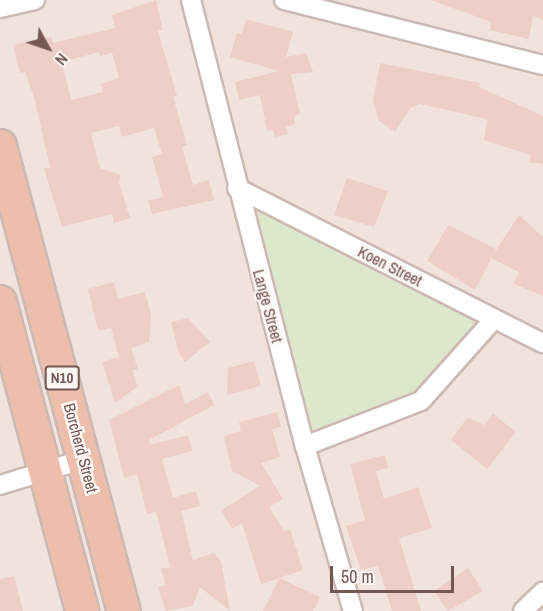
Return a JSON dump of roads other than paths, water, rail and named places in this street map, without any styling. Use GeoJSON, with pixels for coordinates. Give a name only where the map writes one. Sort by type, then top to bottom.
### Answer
{"type":"FeatureCollection","features":[{"type":"Feature","properties":{"kind":"highway","name":"Borcherd Street"},"geometry":{"type":"LineString","coordinates":[[0,146],[124,611]]}},
{"type":"Feature","properties":{"kind":"highway","name":"N10"},"geometry":{"type":"LineString","coordinates":[[0,302],[43,472],[82,611]]}},
{"type":"Feature","properties":{"kind":"street"},"geometry":{"type":"LineString","coordinates":[[0,8],[35,0]]}},
{"type":"Feature","properties":{"kind":"street","name":"Lange Street"},"geometry":{"type":"LineString","coordinates":[[191,0],[304,446],[353,611]]}},
{"type":"Feature","properties":{"kind":"street"},"geometry":{"type":"LineString","coordinates":[[284,0],[543,65]]}},
{"type":"Feature","properties":{"kind":"street","name":"Koen Street"},"geometry":{"type":"LineString","coordinates":[[237,188],[543,344]]}},
{"type":"Feature","properties":{"kind":"street"},"geometry":{"type":"LineString","coordinates":[[304,446],[421,401],[494,319]]}},
{"type":"Feature","properties":{"kind":"street"},"geometry":{"type":"LineString","coordinates":[[0,485],[85,459]]}},
{"type":"Feature","properties":{"kind":"street"},"geometry":{"type":"LineString","coordinates":[[523,611],[543,592]]}}]}
